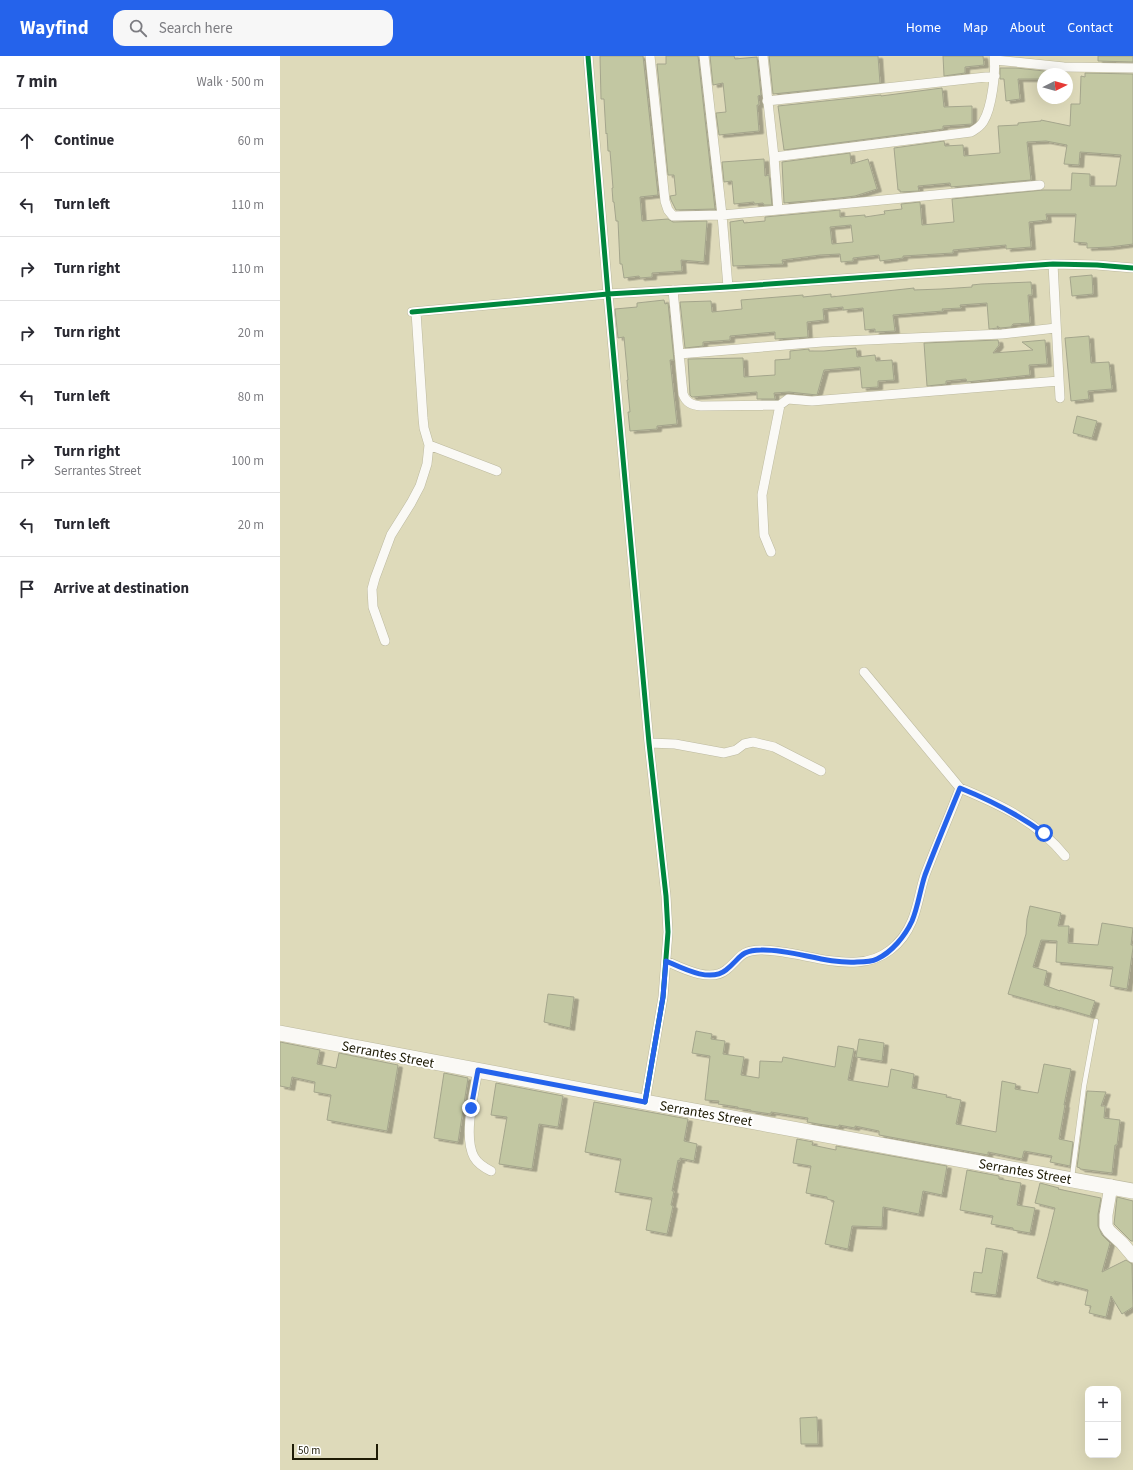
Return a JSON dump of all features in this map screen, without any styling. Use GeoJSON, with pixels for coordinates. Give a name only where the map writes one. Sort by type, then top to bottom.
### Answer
{"type":"FeatureCollection","features":[{"type":"Feature","properties":{"kind":"main road","name":"Serrantes Street"},"geometry":{"type":"LineString","coordinates":[[280,1033],[645,1102],[1133,1191]]}},
{"type":"Feature","properties":{"kind":"street"},"geometry":{"type":"LineString","coordinates":[[588,56],[608,294],[649,742],[666,896],[668,932],[663,997],[645,1102]]}},
{"type":"Feature","properties":{"kind":"street"},"geometry":{"type":"LineString","coordinates":[[650,56],[665,201],[668,210],[673,216],[722,215],[1040,185]]}},
{"type":"Feature","properties":{"kind":"street"},"geometry":{"type":"LineString","coordinates":[[704,56],[722,215],[728,287]]}},
{"type":"Feature","properties":{"kind":"street"},"geometry":{"type":"LineString","coordinates":[[763,56],[774,156],[778,210]]}},
{"type":"Feature","properties":{"kind":"street"},"geometry":{"type":"LineString","coordinates":[[774,156],[971,132],[978,128],[984,121],[989,108],[995,76],[994,58],[1064,67],[1133,68]]}},
{"type":"Feature","properties":{"kind":"street"},"geometry":{"type":"LineString","coordinates":[[768,101],[995,76]]}},
{"type":"Feature","properties":{"kind":"street"},"geometry":{"type":"LineString","coordinates":[[1054,264],[1060,398]]}},
{"type":"Feature","properties":{"kind":"street"},"geometry":{"type":"LineString","coordinates":[[385,641],[373,607],[373,584],[391,535],[420,486],[429,445],[424,428],[414,312],[608,294],[1054,264],[1133,268]]}},
{"type":"Feature","properties":{"kind":"street"},"geometry":{"type":"LineString","coordinates":[[673,290],[683,394],[687,402],[701,406],[780,405]]}},
{"type":"Feature","properties":{"kind":"street"},"geometry":{"type":"LineString","coordinates":[[679,354],[822,342],[1002,334],[1056,328]]}},
{"type":"Feature","properties":{"kind":"street"},"geometry":{"type":"LineString","coordinates":[[771,552],[764,535],[762,495],[780,405],[786,399],[792,398],[812,401],[1059,381]]}},
{"type":"Feature","properties":{"kind":"street"},"geometry":{"type":"LineString","coordinates":[[429,445],[497,471]]}},
{"type":"Feature","properties":{"kind":"street"},"geometry":{"type":"LineString","coordinates":[[864,672],[960,788],[992,801],[1029,823],[1055,844],[1065,856]]}},
{"type":"Feature","properties":{"kind":"street"},"geometry":{"type":"LineString","coordinates":[[649,742],[675,744],[724,754],[736,750],[744,744],[754,742],[774,747],[820,771]]}},
{"type":"Feature","properties":{"kind":"street"},"geometry":{"type":"LineString","coordinates":[[666,961],[691,972],[704,975],[725,972],[743,954],[753,950],[773,950],[839,962],[855,963],[877,959],[888,952],[899,941],[912,922],[925,877],[960,788]]}},
{"type":"Feature","properties":{"kind":"street"},"geometry":{"type":"LineString","coordinates":[[478,1070],[471,1108],[471,1142],[475,1158],[482,1166],[491,1171]]}},
{"type":"Feature","properties":{"kind":"street"},"geometry":{"type":"LineString","coordinates":[[1111,1186],[1106,1215],[1106,1226],[1133,1256]]}},
{"type":"Feature","properties":{"kind":"lane"},"geometry":{"type":"LineString","coordinates":[[1072,1179],[1082,1102],[1096,1021]]}},
{"type":"Feature","properties":{"kind":"building"},"geometry":{"type":"Polygon","coordinates":[[[600,56],[643,56],[658,195],[640,197],[642,221],[668,219],[673,222],[707,221],[704,262],[681,260],[682,271],[652,273],[652,277],[640,278],[639,276],[624,278],[622,264],[620,264],[618,221],[616,221],[613,202],[610,151],[608,151],[607,133],[606,134],[604,99],[601,99],[600,56]]]}},
{"type":"Feature","properties":{"kind":"building"},"geometry":{"type":"Polygon","coordinates":[[[666,56],[698,56],[715,209],[676,210],[671,200],[670,196],[676,195],[674,175],[668,175],[657,64],[666,64],[666,56]]]}},
{"type":"Feature","properties":{"kind":"building"},"geometry":{"type":"Polygon","coordinates":[[[710,56],[734,56],[735,59],[757,57],[761,95],[758,96],[759,105],[757,105],[759,131],[719,135],[716,113],[726,112],[723,83],[713,85],[710,56]]]}},
{"type":"Feature","properties":{"kind":"building"},"geometry":{"type":"Polygon","coordinates":[[[769,56],[878,56],[880,83],[773,94],[769,56]]]}},
{"type":"Feature","properties":{"kind":"building"},"geometry":{"type":"Polygon","coordinates":[[[943,56],[983,56],[984,65],[965,67],[965,73],[944,76],[943,56]]]}},
{"type":"Feature","properties":{"kind":"building"},"geometry":{"type":"Polygon","coordinates":[[[1098,56],[1133,56],[1133,62],[1098,61],[1098,56]]]}},
{"type":"Feature","properties":{"kind":"building"},"geometry":{"type":"Polygon","coordinates":[[[1000,68],[1037,70],[1037,79],[1018,79],[1020,99],[1006,101],[1004,79],[1000,79],[1000,68]]]}},
{"type":"Feature","properties":{"kind":"building"},"geometry":{"type":"Polygon","coordinates":[[[1085,73],[1133,74],[1133,244],[1087,248],[1087,243],[1074,242],[1076,214],[1046,214],[1047,220],[1029,222],[1031,247],[1006,249],[1006,245],[953,250],[953,253],[903,256],[903,258],[880,261],[879,255],[853,258],[853,261],[841,262],[840,254],[820,255],[782,260],[783,264],[733,266],[730,222],[743,220],[744,223],[765,221],[765,217],[840,210],[840,217],[865,215],[865,217],[885,214],[884,211],[902,209],[901,204],[920,202],[922,225],[954,222],[952,199],[1043,190],[1071,190],[1072,173],[1090,174],[1090,186],[1116,186],[1121,155],[1080,152],[1079,165],[1064,164],[1067,145],[1046,141],[1027,142],[1031,180],[951,187],[950,183],[918,186],[919,191],[900,192],[900,190],[898,190],[894,148],[944,141],[945,146],[963,145],[964,156],[1000,153],[998,126],[1018,125],[1018,123],[1041,120],[1070,126],[1071,104],[1080,104],[1081,76],[1085,77],[1085,73]],[[851,225],[830,227],[832,244],[853,242],[851,225]]]}},
{"type":"Feature","properties":{"kind":"building"},"geometry":{"type":"Polygon","coordinates":[[[942,88],[944,107],[972,106],[972,124],[943,126],[943,129],[784,150],[778,106],[881,96],[942,88]]]}},
{"type":"Feature","properties":{"kind":"building"},"geometry":{"type":"Polygon","coordinates":[[[850,153],[851,164],[868,159],[877,189],[855,196],[784,203],[782,162],[850,153]]]}},
{"type":"Feature","properties":{"kind":"building"},"geometry":{"type":"Polygon","coordinates":[[[764,159],[765,176],[769,175],[772,205],[764,205],[763,203],[754,204],[754,202],[734,204],[732,181],[724,182],[722,162],[764,159]]]}},
{"type":"Feature","properties":{"kind":"building"},"geometry":{"type":"Polygon","coordinates":[[[1092,275],[1093,294],[1072,296],[1070,277],[1092,275]]]}},
{"type":"Feature","properties":{"kind":"building"},"geometry":{"type":"Polygon","coordinates":[[[1031,282],[1032,295],[1028,295],[1030,323],[1013,324],[1011,327],[1000,328],[997,326],[998,328],[989,329],[987,303],[960,305],[961,308],[942,309],[943,311],[893,315],[895,331],[875,332],[875,329],[865,330],[863,308],[843,310],[843,307],[823,309],[824,320],[807,322],[808,337],[775,339],[775,332],[730,336],[730,340],[703,342],[703,346],[685,348],[680,302],[711,301],[712,312],[742,309],[741,300],[831,294],[831,297],[914,288],[914,290],[941,289],[972,287],[972,285],[981,284],[1031,282]]]}},
{"type":"Feature","properties":{"kind":"building"},"geometry":{"type":"Polygon","coordinates":[[[664,300],[665,304],[668,303],[674,360],[670,360],[677,424],[657,426],[657,429],[630,431],[628,412],[630,412],[628,380],[624,337],[618,338],[615,309],[637,307],[637,303],[664,300]]]}},
{"type":"Feature","properties":{"kind":"building"},"geometry":{"type":"Polygon","coordinates":[[[1089,336],[1091,363],[1109,362],[1112,389],[1088,391],[1089,399],[1071,401],[1065,338],[1089,336]]]}},
{"type":"Feature","properties":{"kind":"building"},"geometry":{"type":"Polygon","coordinates":[[[998,340],[999,345],[993,353],[1033,350],[1022,342],[1045,340],[1047,364],[1029,365],[1030,375],[967,382],[966,379],[946,381],[946,384],[927,386],[924,343],[998,340]]]}},
{"type":"Feature","properties":{"kind":"building"},"geometry":{"type":"Polygon","coordinates":[[[856,348],[857,357],[875,355],[876,361],[892,360],[894,380],[878,381],[878,387],[862,388],[860,367],[824,370],[817,395],[789,392],[774,393],[775,399],[757,399],[757,392],[692,397],[690,395],[688,359],[743,358],[744,377],[775,375],[775,360],[790,359],[790,351],[809,349],[809,351],[824,351],[856,348]]]}},
{"type":"Feature","properties":{"kind":"building"},"geometry":{"type":"Polygon","coordinates":[[[1077,416],[1097,421],[1092,438],[1073,433],[1077,416]]]}},
{"type":"Feature","properties":{"kind":"building"},"geometry":{"type":"Polygon","coordinates":[[[1030,906],[1061,913],[1058,926],[1069,926],[1068,943],[1098,945],[1102,923],[1133,928],[1131,945],[1133,945],[1133,948],[1127,989],[1110,986],[1113,967],[1056,962],[1057,941],[1041,940],[1033,967],[1047,971],[1044,985],[1095,1001],[1090,1016],[1008,994],[1026,934],[1030,906]]]}},
{"type":"Feature","properties":{"kind":"building"},"geometry":{"type":"Polygon","coordinates":[[[548,994],[574,997],[570,1028],[544,1022],[548,994]]]}},
{"type":"Feature","properties":{"kind":"building"},"geometry":{"type":"Polygon","coordinates":[[[696,1031],[712,1034],[711,1039],[725,1041],[723,1054],[744,1057],[741,1075],[759,1078],[760,1061],[782,1062],[783,1057],[835,1067],[838,1046],[854,1049],[848,1080],[888,1087],[891,1069],[914,1074],[912,1088],[947,1095],[946,1097],[961,1100],[956,1124],[996,1132],[1002,1081],[1016,1084],[1015,1089],[1038,1093],[1044,1064],[1071,1069],[1059,1139],[1073,1142],[1070,1166],[1050,1162],[1052,1156],[1024,1151],[1022,1159],[988,1152],[988,1155],[879,1135],[879,1131],[855,1126],[855,1128],[839,1125],[839,1127],[818,1124],[807,1122],[808,1118],[771,1112],[771,1114],[751,1111],[738,1107],[718,1104],[719,1101],[705,1100],[710,1056],[692,1053],[696,1031]]]}},
{"type":"Feature","properties":{"kind":"building"},"geometry":{"type":"Polygon","coordinates":[[[859,1039],[884,1043],[882,1061],[856,1057],[859,1039]]]}},
{"type":"Feature","properties":{"kind":"building"},"geometry":{"type":"Polygon","coordinates":[[[280,1042],[320,1050],[317,1064],[336,1068],[339,1053],[398,1065],[387,1131],[327,1120],[331,1095],[314,1092],[315,1082],[292,1077],[290,1088],[280,1086],[280,1042]]]}},
{"type":"Feature","properties":{"kind":"building"},"geometry":{"type":"Polygon","coordinates":[[[444,1073],[468,1078],[458,1142],[434,1138],[444,1073]]]}},
{"type":"Feature","properties":{"kind":"building"},"geometry":{"type":"Polygon","coordinates":[[[496,1083],[563,1096],[558,1127],[539,1124],[532,1169],[499,1164],[507,1117],[491,1115],[496,1083]]]}},
{"type":"Feature","properties":{"kind":"building"},"geometry":{"type":"Polygon","coordinates":[[[1087,1091],[1106,1092],[1101,1106],[1105,1106],[1104,1118],[1120,1120],[1117,1145],[1115,1145],[1112,1173],[1080,1169],[1077,1167],[1087,1091]]]}},
{"type":"Feature","properties":{"kind":"building"},"geometry":{"type":"Polygon","coordinates":[[[594,1102],[688,1119],[684,1141],[697,1144],[694,1161],[680,1158],[680,1161],[678,1160],[672,1191],[674,1191],[671,1205],[673,1206],[667,1234],[646,1230],[652,1198],[615,1192],[621,1159],[585,1152],[594,1102]]]}},
{"type":"Feature","properties":{"kind":"building"},"geometry":{"type":"Polygon","coordinates":[[[797,1139],[813,1142],[812,1145],[836,1150],[836,1146],[947,1166],[942,1195],[923,1191],[919,1214],[883,1207],[882,1227],[852,1226],[848,1249],[825,1244],[834,1201],[827,1199],[827,1197],[806,1193],[811,1166],[793,1163],[797,1139]]]}},
{"type":"Feature","properties":{"kind":"building"},"geometry":{"type":"Polygon","coordinates":[[[967,1170],[999,1176],[999,1179],[1021,1183],[1017,1205],[1035,1208],[1030,1233],[991,1224],[993,1216],[960,1210],[967,1170]]]}},
{"type":"Feature","properties":{"kind":"building"},"geometry":{"type":"Polygon","coordinates":[[[1040,1183],[1059,1188],[1058,1189],[1101,1198],[1098,1214],[1098,1226],[1102,1235],[1110,1243],[1102,1272],[1126,1260],[1132,1264],[1133,1307],[1122,1314],[1111,1296],[1106,1317],[1089,1313],[1091,1306],[1085,1305],[1088,1290],[1037,1278],[1055,1208],[1035,1203],[1040,1183]]]}},
{"type":"Feature","properties":{"kind":"building"},"geometry":{"type":"Polygon","coordinates":[[[1117,1197],[1133,1201],[1133,1241],[1131,1241],[1114,1224],[1117,1197]]]}},
{"type":"Feature","properties":{"kind":"building"},"geometry":{"type":"Polygon","coordinates":[[[986,1248],[1003,1251],[996,1295],[971,1292],[974,1272],[982,1273],[986,1248]]]}},
{"type":"Feature","properties":{"kind":"building"},"geometry":{"type":"Polygon","coordinates":[[[817,1417],[818,1444],[801,1444],[800,1418],[817,1417]]]}},
{"type":"Feature","properties":{"kind":"cycle path"},"geometry":{"type":"LineString","coordinates":[[588,56],[649,743],[666,896],[668,932],[663,997],[645,1102]]}},
{"type":"Feature","properties":{"kind":"cycle path"},"geometry":{"type":"LineString","coordinates":[[412,312],[608,294],[1053,264],[1133,268]]}},
{"type":"Feature","properties":{"kind":"route"},"geometry":{"type":"LineString","coordinates":[[471,1108],[478,1070],[645,1102],[663,997],[666,961],[691,972],[704,975],[725,972],[739,957],[753,950],[773,950],[839,962],[855,963],[877,959],[888,952],[899,941],[912,922],[925,877],[960,788],[992,801],[1044,833]]}}]}
